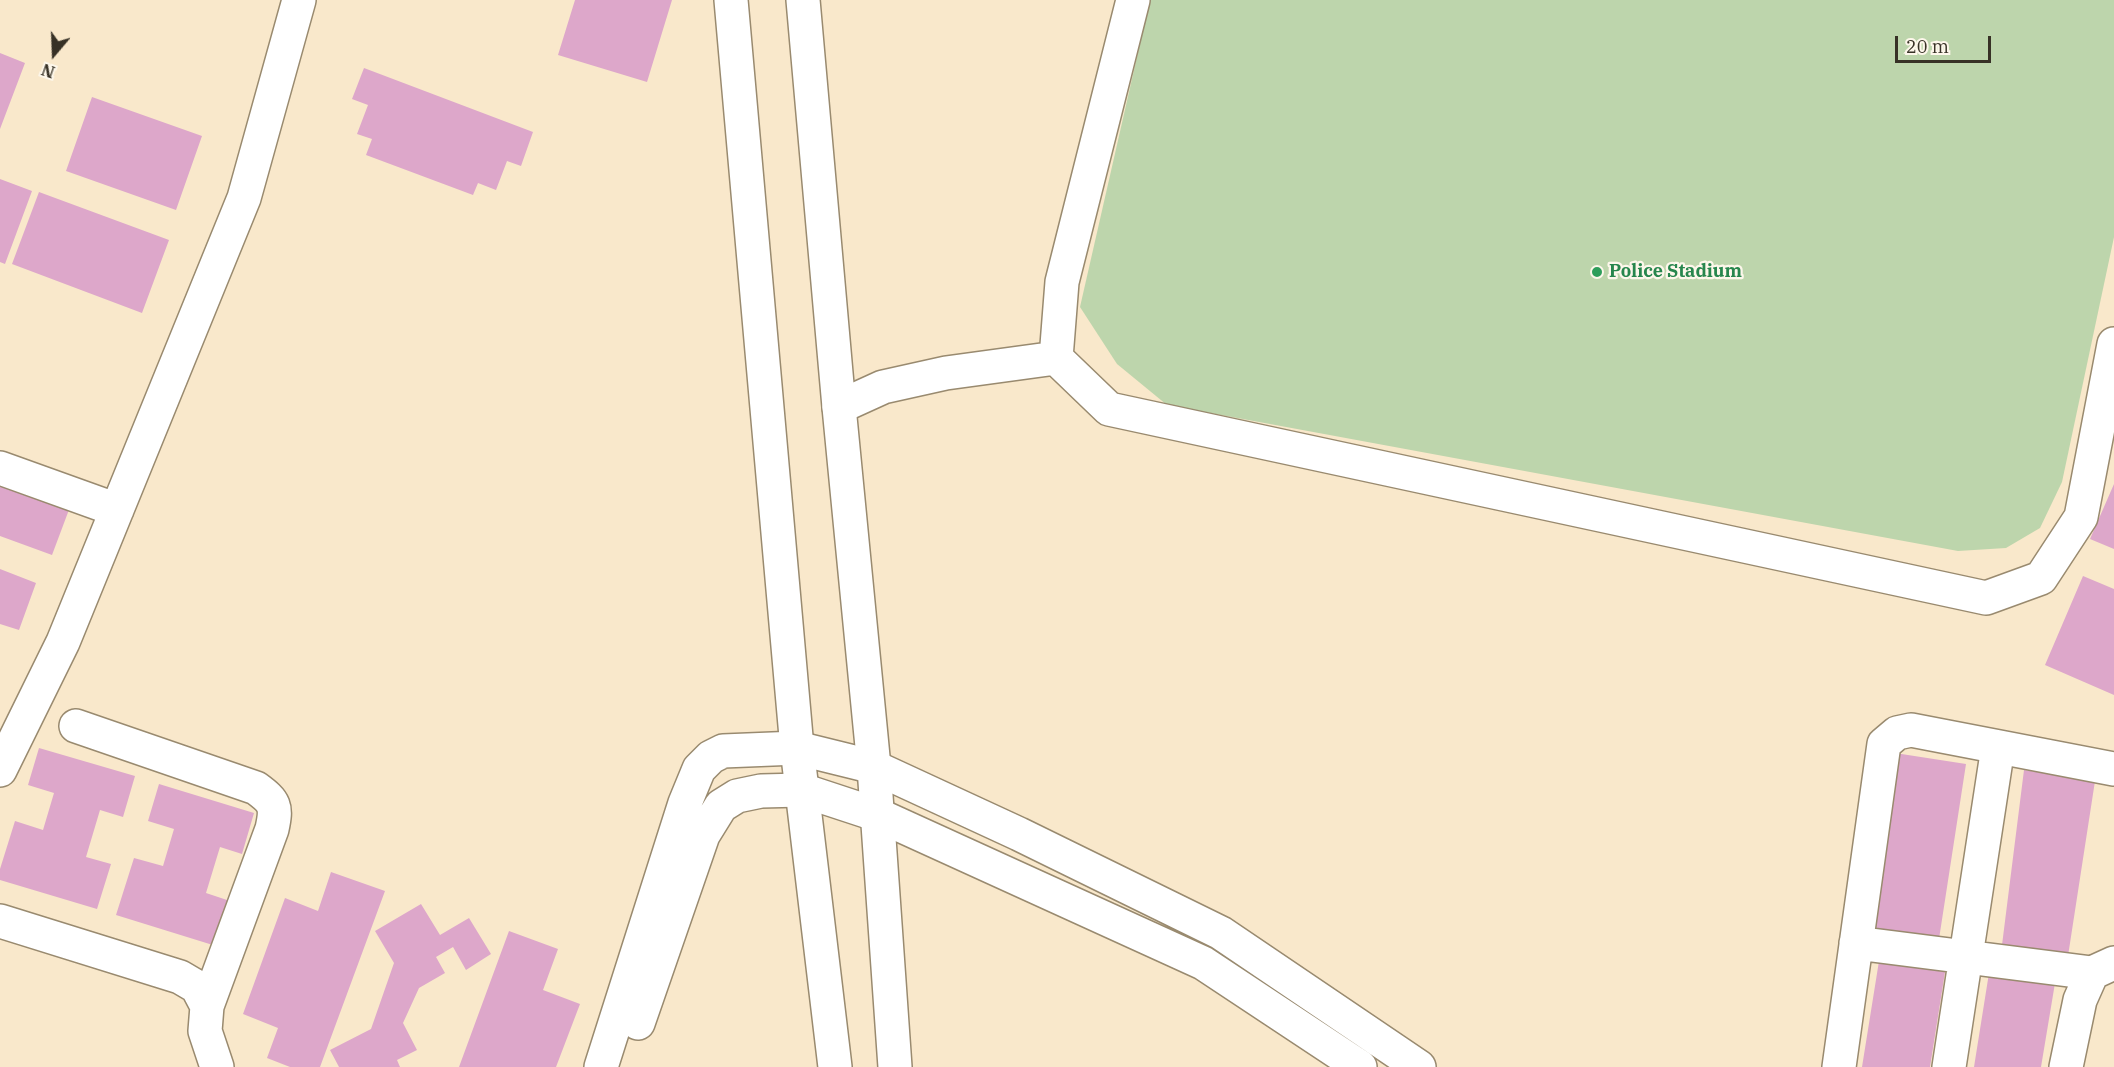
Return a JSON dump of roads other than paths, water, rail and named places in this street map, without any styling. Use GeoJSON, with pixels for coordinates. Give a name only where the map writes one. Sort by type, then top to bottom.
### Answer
{"type":"FeatureCollection","features":[{"type":"Feature","properties":{"kind":"street"},"geometry":{"type":"LineString","coordinates":[[0,770],[63,642],[244,198],[299,0]]}},
{"type":"Feature","properties":{"kind":"street"},"geometry":{"type":"LineString","coordinates":[[731,0],[797,748],[835,1067]]}},
{"type":"Feature","properties":{"kind":"street"},"geometry":{"type":"LineString","coordinates":[[803,0],[874,767],[896,1067]]}},
{"type":"Feature","properties":{"kind":"street"},"geometry":{"type":"LineString","coordinates":[[1056,358],[1062,282],[1132,0]]}},
{"type":"Feature","properties":{"kind":"street"},"geometry":{"type":"LineString","coordinates":[[1056,358],[1109,409],[1986,598],[2041,578],[2082,517],[2114,344]]}},
{"type":"Feature","properties":{"kind":"street"},"geometry":{"type":"LineString","coordinates":[[839,408],[883,387],[946,373],[1056,358]]}},
{"type":"Feature","properties":{"kind":"street"},"geometry":{"type":"LineString","coordinates":[[0,468],[117,510]]}},
{"type":"Feature","properties":{"kind":"street"},"geometry":{"type":"LineString","coordinates":[[76,726],[256,788],[271,799],[276,811],[272,829],[207,1006],[205,1032],[216,1067]]}},
{"type":"Feature","properties":{"kind":"street"},"geometry":{"type":"LineString","coordinates":[[1839,1067],[1884,744],[1897,733],[1911,730],[2114,769]]}},
{"type":"Feature","properties":{"kind":"street"},"geometry":{"type":"LineString","coordinates":[[1949,1067],[1998,747]]}},
{"type":"Feature","properties":{"kind":"street"},"geometry":{"type":"LineString","coordinates":[[601,1067],[685,803],[699,769],[711,757],[723,751],[797,748],[874,767],[1019,834],[1221,933],[1419,1067]]}},
{"type":"Feature","properties":{"kind":"street"},"geometry":{"type":"LineString","coordinates":[[622,1067],[703,835],[711,820],[721,806],[737,796],[762,791],[802,790],[878,815],[1203,963],[1360,1067]]}},
{"type":"Feature","properties":{"kind":"street"},"geometry":{"type":"LineString","coordinates":[[0,921],[180,977],[197,987],[207,1006]]}},
{"type":"Feature","properties":{"kind":"street"},"geometry":{"type":"LineString","coordinates":[[1856,943],[1966,956],[2103,968]]}},
{"type":"Feature","properties":{"kind":"street"},"geometry":{"type":"LineString","coordinates":[[2066,1067],[2080,1000],[2103,968]]}},
{"type":"Feature","properties":{"kind":"place","name":"Police Stadium"},"geometry":{"type":"Point","coordinates":[1597,272]}}]}
